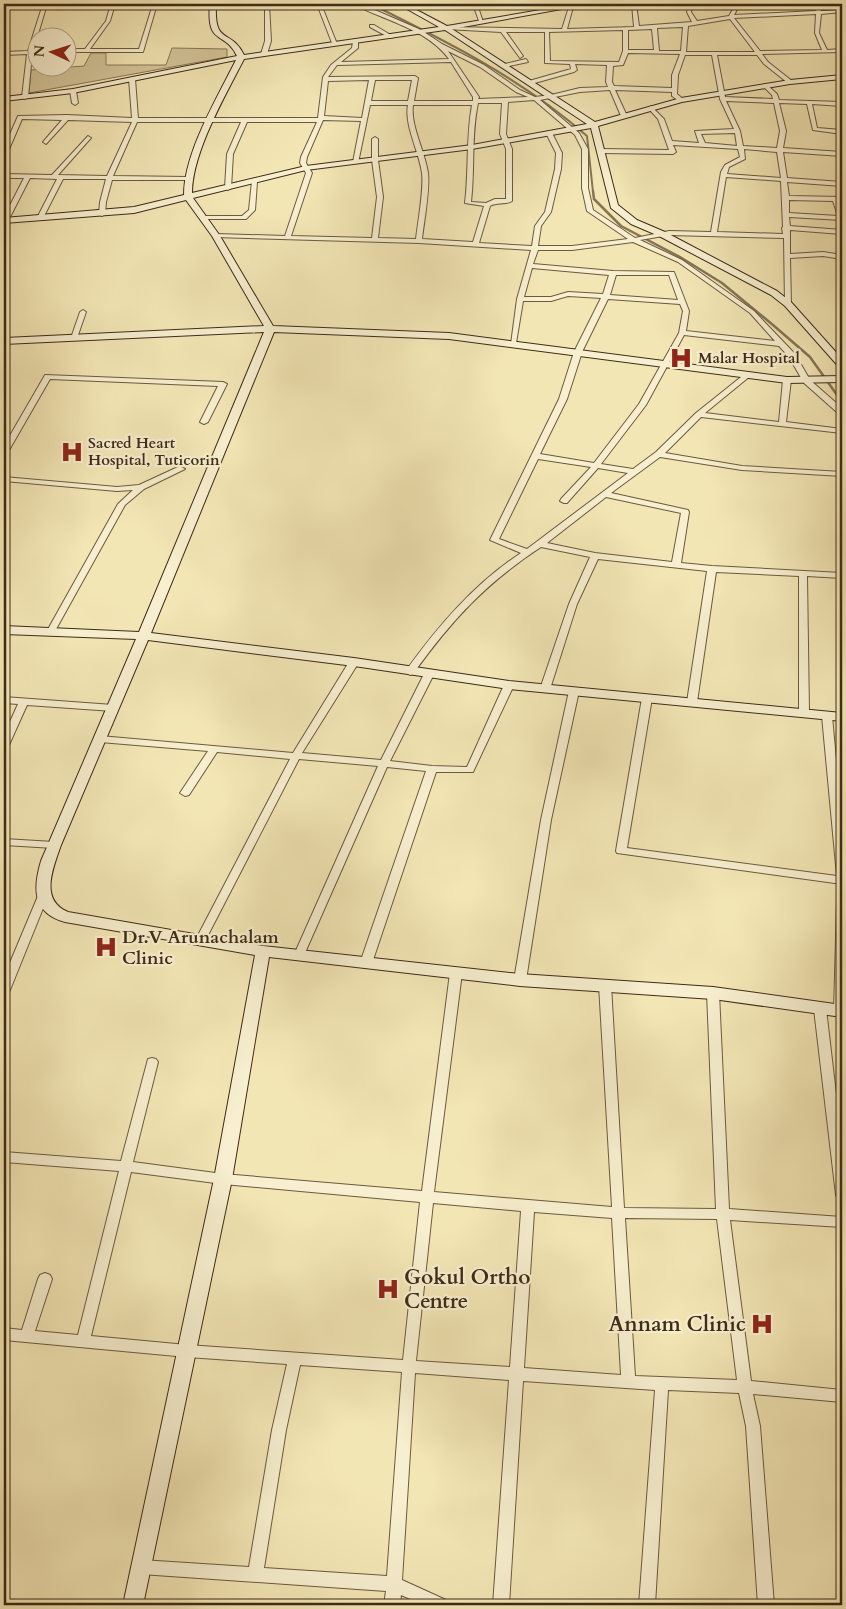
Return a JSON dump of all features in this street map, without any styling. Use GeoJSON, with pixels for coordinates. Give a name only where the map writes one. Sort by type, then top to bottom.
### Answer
{"type":"FeatureCollection","features":[{"type":"Feature","properties":{"kind":"street"},"geometry":{"type":"LineString","coordinates":[[38,28],[45,4]]}},
{"type":"Feature","properties":{"kind":"street"},"geometry":{"type":"LineString","coordinates":[[86,51],[108,21],[113,4]]}},
{"type":"Feature","properties":{"kind":"street"},"geometry":{"type":"LineString","coordinates":[[78,51],[141,51],[154,4]]}},
{"type":"Feature","properties":{"kind":"street"},"geometry":{"type":"LineString","coordinates":[[213,4],[212,23],[215,31],[221,39],[236,49],[241,57]]}},
{"type":"Feature","properties":{"kind":"street"},"geometry":{"type":"LineString","coordinates":[[264,54],[268,41],[267,4]]}},
{"type":"Feature","properties":{"kind":"street"},"geometry":{"type":"LineString","coordinates":[[319,4],[335,43]]}},
{"type":"Feature","properties":{"kind":"street"},"geometry":{"type":"LineString","coordinates":[[358,4],[376,15],[403,24],[482,66],[518,91],[538,99],[573,128],[584,144],[585,188],[590,211],[637,239],[680,261],[752,312],[782,344],[811,381],[842,412]]}},
{"type":"Feature","properties":{"kind":"street"},"geometry":{"type":"LineString","coordinates":[[401,4],[446,28],[531,82],[593,125],[602,151],[606,177],[614,206],[634,222],[762,286],[788,304],[842,364]]}},
{"type":"Feature","properties":{"kind":"street"},"geometry":{"type":"LineString","coordinates":[[475,4],[482,21]]}},
{"type":"Feature","properties":{"kind":"street"},"geometry":{"type":"LineString","coordinates":[[4,99],[73,91],[241,57],[335,43],[392,38],[553,7],[571,7],[586,4]]}},
{"type":"Feature","properties":{"kind":"street"},"geometry":{"type":"LineString","coordinates":[[634,4],[638,28]]}},
{"type":"Feature","properties":{"kind":"street"},"geometry":{"type":"LineString","coordinates":[[691,4],[689,12],[695,23]]}},
{"type":"Feature","properties":{"kind":"street"},"geometry":{"type":"LineString","coordinates":[[731,17],[738,4]]}},
{"type":"Feature","properties":{"kind":"street"},"geometry":{"type":"LineString","coordinates":[[820,4],[820,20],[817,33],[825,51]]}},
{"type":"Feature","properties":{"kind":"street"},"geometry":{"type":"LineString","coordinates":[[766,15],[769,6]]}},
{"type":"Feature","properties":{"kind":"street"},"geometry":{"type":"LineString","coordinates":[[564,31],[571,7]]}},
{"type":"Feature","properties":{"kind":"street"},"geometry":{"type":"LineString","coordinates":[[446,28],[503,32],[624,30],[686,25],[731,17],[842,11]]}},
{"type":"Feature","properties":{"kind":"street"},"geometry":{"type":"LineString","coordinates":[[731,17],[766,63],[790,82]]}},
{"type":"Feature","properties":{"kind":"street"},"geometry":{"type":"LineString","coordinates":[[680,100],[674,95],[675,75],[683,54],[686,25]]}},
{"type":"Feature","properties":{"kind":"street"},"geometry":{"type":"LineString","coordinates":[[372,26],[392,38]]}},
{"type":"Feature","properties":{"kind":"street"},"geometry":{"type":"LineString","coordinates":[[654,27],[657,52]]}},
{"type":"Feature","properties":{"kind":"street"},"geometry":{"type":"LineString","coordinates":[[547,32],[547,62],[621,64],[626,51],[624,30]]}},
{"type":"Feature","properties":{"kind":"street"},"geometry":{"type":"LineString","coordinates":[[503,32],[520,56]]}},
{"type":"Feature","properties":{"kind":"street"},"geometry":{"type":"LineString","coordinates":[[288,237],[309,172],[303,163],[305,151],[321,119],[325,79],[330,68],[339,64],[355,48],[355,42]]}},
{"type":"Feature","properties":{"kind":"street"},"geometry":{"type":"LineString","coordinates":[[438,44],[476,102],[472,124],[468,204],[487,206],[495,202],[510,201],[509,149],[504,134],[505,101]]}},
{"type":"Feature","properties":{"kind":"street"},"geometry":{"type":"LineString","coordinates":[[626,51],[683,54],[841,51],[842,57]]}},
{"type":"Feature","properties":{"kind":"street"},"geometry":{"type":"LineString","coordinates":[[4,52],[28,52]]}},
{"type":"Feature","properties":{"kind":"street"},"geometry":{"type":"LineString","coordinates":[[714,54],[722,96],[737,131],[743,158],[727,166],[723,175],[714,234]]}},
{"type":"Feature","properties":{"kind":"street"},"geometry":{"type":"LineString","coordinates":[[241,57],[209,121],[188,179],[188,197],[205,218],[270,329]]}},
{"type":"Feature","properties":{"kind":"street"},"geometry":{"type":"LineString","coordinates":[[339,64],[450,61]]}},
{"type":"Feature","properties":{"kind":"street"},"geometry":{"type":"LineString","coordinates":[[504,65],[526,61]]}},
{"type":"Feature","properties":{"kind":"street"},"geometry":{"type":"LineString","coordinates":[[531,82],[572,71],[574,70],[572,63]]}},
{"type":"Feature","properties":{"kind":"street"},"geometry":{"type":"LineString","coordinates":[[610,64],[611,88],[624,116]]}},
{"type":"Feature","properties":{"kind":"street"},"geometry":{"type":"LineString","coordinates":[[25,97],[28,70]]}},
{"type":"Feature","properties":{"kind":"street"},"geometry":{"type":"LineString","coordinates":[[4,221],[134,210],[306,168],[472,147],[593,125],[680,100],[722,96],[790,82],[842,76]]}},
{"type":"Feature","properties":{"kind":"street"},"geometry":{"type":"LineString","coordinates":[[325,79],[372,80],[415,78],[410,114],[425,175],[420,241]]}},
{"type":"Feature","properties":{"kind":"street"},"geometry":{"type":"LineString","coordinates":[[102,214],[104,197],[110,177],[134,120],[132,79]]}},
{"type":"Feature","properties":{"kind":"street"},"geometry":{"type":"LineString","coordinates":[[356,162],[359,134],[365,120],[372,80]]}},
{"type":"Feature","properties":{"kind":"street"},"geometry":{"type":"LineString","coordinates":[[766,86],[775,95],[783,131],[780,149],[786,198],[785,236],[788,304]]}},
{"type":"Feature","properties":{"kind":"street"},"geometry":{"type":"LineString","coordinates":[[368,102],[505,101],[538,99],[580,90],[611,88],[674,90]]}},
{"type":"Feature","properties":{"kind":"street"},"geometry":{"type":"LineString","coordinates":[[73,91],[75,103]]}},
{"type":"Feature","properties":{"kind":"street"},"geometry":{"type":"LineString","coordinates":[[722,96],[842,104]]}},
{"type":"Feature","properties":{"kind":"street"},"geometry":{"type":"LineString","coordinates":[[809,102],[815,130],[842,132]]}},
{"type":"Feature","properties":{"kind":"street"},"geometry":{"type":"LineString","coordinates":[[602,151],[673,152],[661,119],[651,108]]}},
{"type":"Feature","properties":{"kind":"street"},"geometry":{"type":"LineString","coordinates":[[4,154],[20,117],[209,121],[365,120]]}},
{"type":"Feature","properties":{"kind":"street"},"geometry":{"type":"LineString","coordinates":[[46,142],[68,117]]}},
{"type":"Feature","properties":{"kind":"street"},"geometry":{"type":"LineString","coordinates":[[228,188],[230,154],[245,120]]}},
{"type":"Feature","properties":{"kind":"street"},"geometry":{"type":"LineString","coordinates":[[703,145],[697,132],[737,131]]}},
{"type":"Feature","properties":{"kind":"street"},"geometry":{"type":"LineString","coordinates":[[513,343],[520,298],[536,248],[538,226],[548,212],[558,170],[559,154],[549,133]]}},
{"type":"Feature","properties":{"kind":"street"},"geometry":{"type":"LineString","coordinates":[[53,177],[88,138]]}},
{"type":"Feature","properties":{"kind":"street"},"geometry":{"type":"LineString","coordinates":[[375,139],[375,160],[380,197],[375,240]]}},
{"type":"Feature","properties":{"kind":"street"},"geometry":{"type":"LineString","coordinates":[[671,143],[842,154]]}},
{"type":"Feature","properties":{"kind":"street"},"geometry":{"type":"LineString","coordinates":[[723,175],[842,184]]}},
{"type":"Feature","properties":{"kind":"street"},"geometry":{"type":"LineString","coordinates":[[4,176],[188,179]]}},
{"type":"Feature","properties":{"kind":"street"},"geometry":{"type":"LineString","coordinates":[[4,221],[28,176]]}},
{"type":"Feature","properties":{"kind":"street"},"geometry":{"type":"LineString","coordinates":[[40,218],[61,177]]}},
{"type":"Feature","properties":{"kind":"street"},"geometry":{"type":"LineString","coordinates":[[205,218],[244,218],[252,210],[254,182]]}},
{"type":"Feature","properties":{"kind":"street"},"geometry":{"type":"LineString","coordinates":[[786,198],[839,199],[842,218],[786,216]]}},
{"type":"Feature","properties":{"kind":"street"},"geometry":{"type":"LineString","coordinates":[[476,244],[487,206]]}},
{"type":"Feature","properties":{"kind":"street"},"geometry":{"type":"LineString","coordinates":[[785,228],[842,232]]}},
{"type":"Feature","properties":{"kind":"street"},"geometry":{"type":"LineString","coordinates":[[216,236],[420,241],[536,248],[572,248],[659,234],[785,236]]}},
{"type":"Feature","properties":{"kind":"street"},"geometry":{"type":"LineString","coordinates":[[787,256],[823,254],[842,256]]}},
{"type":"Feature","properties":{"kind":"street"},"geometry":{"type":"LineString","coordinates":[[530,266],[613,273],[672,273],[686,312],[682,333],[642,405],[596,466],[564,500]]}},
{"type":"Feature","properties":{"kind":"street"},"geometry":{"type":"LineString","coordinates":[[527,552],[494,540],[563,399],[578,352],[606,296],[613,273]]}},
{"type":"Feature","properties":{"kind":"street"},"geometry":{"type":"LineString","coordinates":[[520,298],[551,300],[568,294],[682,302]]}},
{"type":"Feature","properties":{"kind":"street"},"geometry":{"type":"LineString","coordinates":[[74,338],[82,312]]}},
{"type":"Feature","properties":{"kind":"street"},"geometry":{"type":"LineString","coordinates":[[4,990],[43,896],[43,879],[54,845],[144,636],[270,329]]}},
{"type":"Feature","properties":{"kind":"street"},"geometry":{"type":"LineString","coordinates":[[4,341],[270,329],[449,336],[787,380],[842,379]]}},
{"type":"Feature","properties":{"kind":"street"},"geometry":{"type":"LineString","coordinates":[[682,333],[782,344]]}},
{"type":"Feature","properties":{"kind":"street"},"geometry":{"type":"LineString","coordinates":[[410,672],[437,633],[478,588],[540,544],[659,454],[698,415],[746,375]]}},
{"type":"Feature","properties":{"kind":"street"},"geometry":{"type":"LineString","coordinates":[[4,452],[48,377],[223,384],[204,422]]}},
{"type":"Feature","properties":{"kind":"street"},"geometry":{"type":"LineString","coordinates":[[782,424],[787,380]]}},
{"type":"Feature","properties":{"kind":"street"},"geometry":{"type":"LineString","coordinates":[[698,415],[842,431]]}},
{"type":"Feature","properties":{"kind":"street"},"geometry":{"type":"LineString","coordinates":[[659,454],[742,468],[842,474]]}},
{"type":"Feature","properties":{"kind":"street"},"geometry":{"type":"LineString","coordinates":[[536,456],[634,472]]}},
{"type":"Feature","properties":{"kind":"street"},"geometry":{"type":"LineString","coordinates":[[4,479],[117,489],[140,487],[181,470]]}},
{"type":"Feature","properties":{"kind":"street"},"geometry":{"type":"LineString","coordinates":[[51,631],[122,504],[140,487]]}},
{"type":"Feature","properties":{"kind":"street"},"geometry":{"type":"LineString","coordinates":[[605,494],[685,512],[676,566]]}},
{"type":"Feature","properties":{"kind":"street"},"geometry":{"type":"LineString","coordinates":[[540,544],[595,556],[676,566],[842,575]]}},
{"type":"Feature","properties":{"kind":"street"},"geometry":{"type":"LineString","coordinates":[[545,689],[573,604],[595,556]]}},
{"type":"Feature","properties":{"kind":"street"},"geometry":{"type":"LineString","coordinates":[[692,702],[712,569]]}},
{"type":"Feature","properties":{"kind":"street"},"geometry":{"type":"LineString","coordinates":[[803,573],[804,713]]}},
{"type":"Feature","properties":{"kind":"street"},"geometry":{"type":"LineString","coordinates":[[4,630],[144,636],[354,662],[410,672],[509,685],[842,717]]}},
{"type":"Feature","properties":{"kind":"street"},"geometry":{"type":"LineString","coordinates":[[200,941],[296,756],[354,662]]}},
{"type":"Feature","properties":{"kind":"street"},"geometry":{"type":"LineString","coordinates":[[299,955],[384,763],[429,674]]}},
{"type":"Feature","properties":{"kind":"street"},"geometry":{"type":"LineString","coordinates":[[100,739],[384,763],[432,769],[470,770],[509,685]]}},
{"type":"Feature","properties":{"kind":"street"},"geometry":{"type":"LineString","coordinates":[[520,980],[546,820],[574,691]]}},
{"type":"Feature","properties":{"kind":"street"},"geometry":{"type":"LineString","coordinates":[[647,698],[621,851],[842,880]]}},
{"type":"Feature","properties":{"kind":"street"},"geometry":{"type":"LineString","coordinates":[[4,700],[113,708]]}},
{"type":"Feature","properties":{"kind":"street"},"geometry":{"type":"LineString","coordinates":[[4,745],[24,702]]}},
{"type":"Feature","properties":{"kind":"street"},"geometry":{"type":"LineString","coordinates":[[827,716],[842,876]]}},
{"type":"Feature","properties":{"kind":"street"},"geometry":{"type":"LineString","coordinates":[[185,793],[214,749]]}},
{"type":"Feature","properties":{"kind":"street"},"geometry":{"type":"LineString","coordinates":[[366,963],[432,769]]}},
{"type":"Feature","properties":{"kind":"street"},"geometry":{"type":"LineString","coordinates":[[4,842],[54,845]]}},
{"type":"Feature","properties":{"kind":"street"},"geometry":{"type":"LineString","coordinates":[[43,896],[51,909],[65,917],[263,951],[520,980],[713,993],[841,1011],[842,901]]}},
{"type":"Feature","properties":{"kind":"street"},"geometry":{"type":"LineString","coordinates":[[133,1605],[223,1179],[263,951]]}},
{"type":"Feature","properties":{"kind":"street"},"geometry":{"type":"LineString","coordinates":[[392,1605],[409,1366],[427,1198],[456,973]]}},
{"type":"Feature","properties":{"kind":"street"},"geometry":{"type":"LineString","coordinates":[[605,985],[628,1382]]}},
{"type":"Feature","properties":{"kind":"street"},"geometry":{"type":"LineString","coordinates":[[713,993],[723,1214],[753,1426],[766,1605]]}},
{"type":"Feature","properties":{"kind":"street"},"geometry":{"type":"LineString","coordinates":[[820,1009],[842,1195]]}},
{"type":"Feature","properties":{"kind":"street"},"geometry":{"type":"LineString","coordinates":[[82,1341],[152,1062]]}},
{"type":"Feature","properties":{"kind":"street"},"geometry":{"type":"LineString","coordinates":[[4,1157],[125,1166],[223,1179],[528,1206],[619,1213],[723,1214],[842,1222]]}},
{"type":"Feature","properties":{"kind":"street"},"geometry":{"type":"LineString","coordinates":[[501,1605],[528,1206]]}},
{"type":"Feature","properties":{"kind":"street"},"geometry":{"type":"LineString","coordinates":[[26,1336],[45,1279]]}},
{"type":"Feature","properties":{"kind":"street"},"geometry":{"type":"LineString","coordinates":[[4,1334],[187,1351],[628,1382],[746,1387],[842,1396]]}},
{"type":"Feature","properties":{"kind":"street"},"geometry":{"type":"LineString","coordinates":[[255,1575],[279,1430],[295,1358]]}},
{"type":"Feature","properties":{"kind":"street"},"geometry":{"type":"LineString","coordinates":[[647,1605],[662,1384]]}},
{"type":"Feature","properties":{"kind":"street"},"geometry":{"type":"LineString","coordinates":[[141,1567],[394,1584],[441,1605]]}},
{"type":"Feature","properties":{"kind":"shaded area"},"geometry":{"type":"Polygon","coordinates":[[[172,48],[227,49],[227,57],[29,93],[30,78],[78,78],[78,66],[84,66],[91,53],[106,53],[106,65],[166,65],[172,48]]]}},
{"type":"Feature","properties":{"kind":"waterway"},"geometry":{"type":"LineString","coordinates":[[371,4],[484,63],[537,97],[587,136],[593,192]]}},
{"type":"Feature","properties":{"kind":"waterway"},"geometry":{"type":"LineString","coordinates":[[593,191],[594,199],[621,226],[680,257],[722,283],[773,325],[810,357],[842,402]]}},
{"type":"Feature","properties":{"kind":"place","name":"Malar Hospital"},"geometry":{"type":"Point","coordinates":[681,358]}},
{"type":"Feature","properties":{"kind":"place","name":"Sacred Heart Hospital, Tuticorin"},"geometry":{"type":"Point","coordinates":[72,452]}},
{"type":"Feature","properties":{"kind":"place","name":"Dr.V Arunachalam Clinic"},"geometry":{"type":"Point","coordinates":[106,947]}},
{"type":"Feature","properties":{"kind":"place","name":"Gokul Ortho Centre"},"geometry":{"type":"Point","coordinates":[388,1289]}},
{"type":"Feature","properties":{"kind":"place","name":"Annam Clinic"},"geometry":{"type":"Point","coordinates":[762,1324]}}]}
